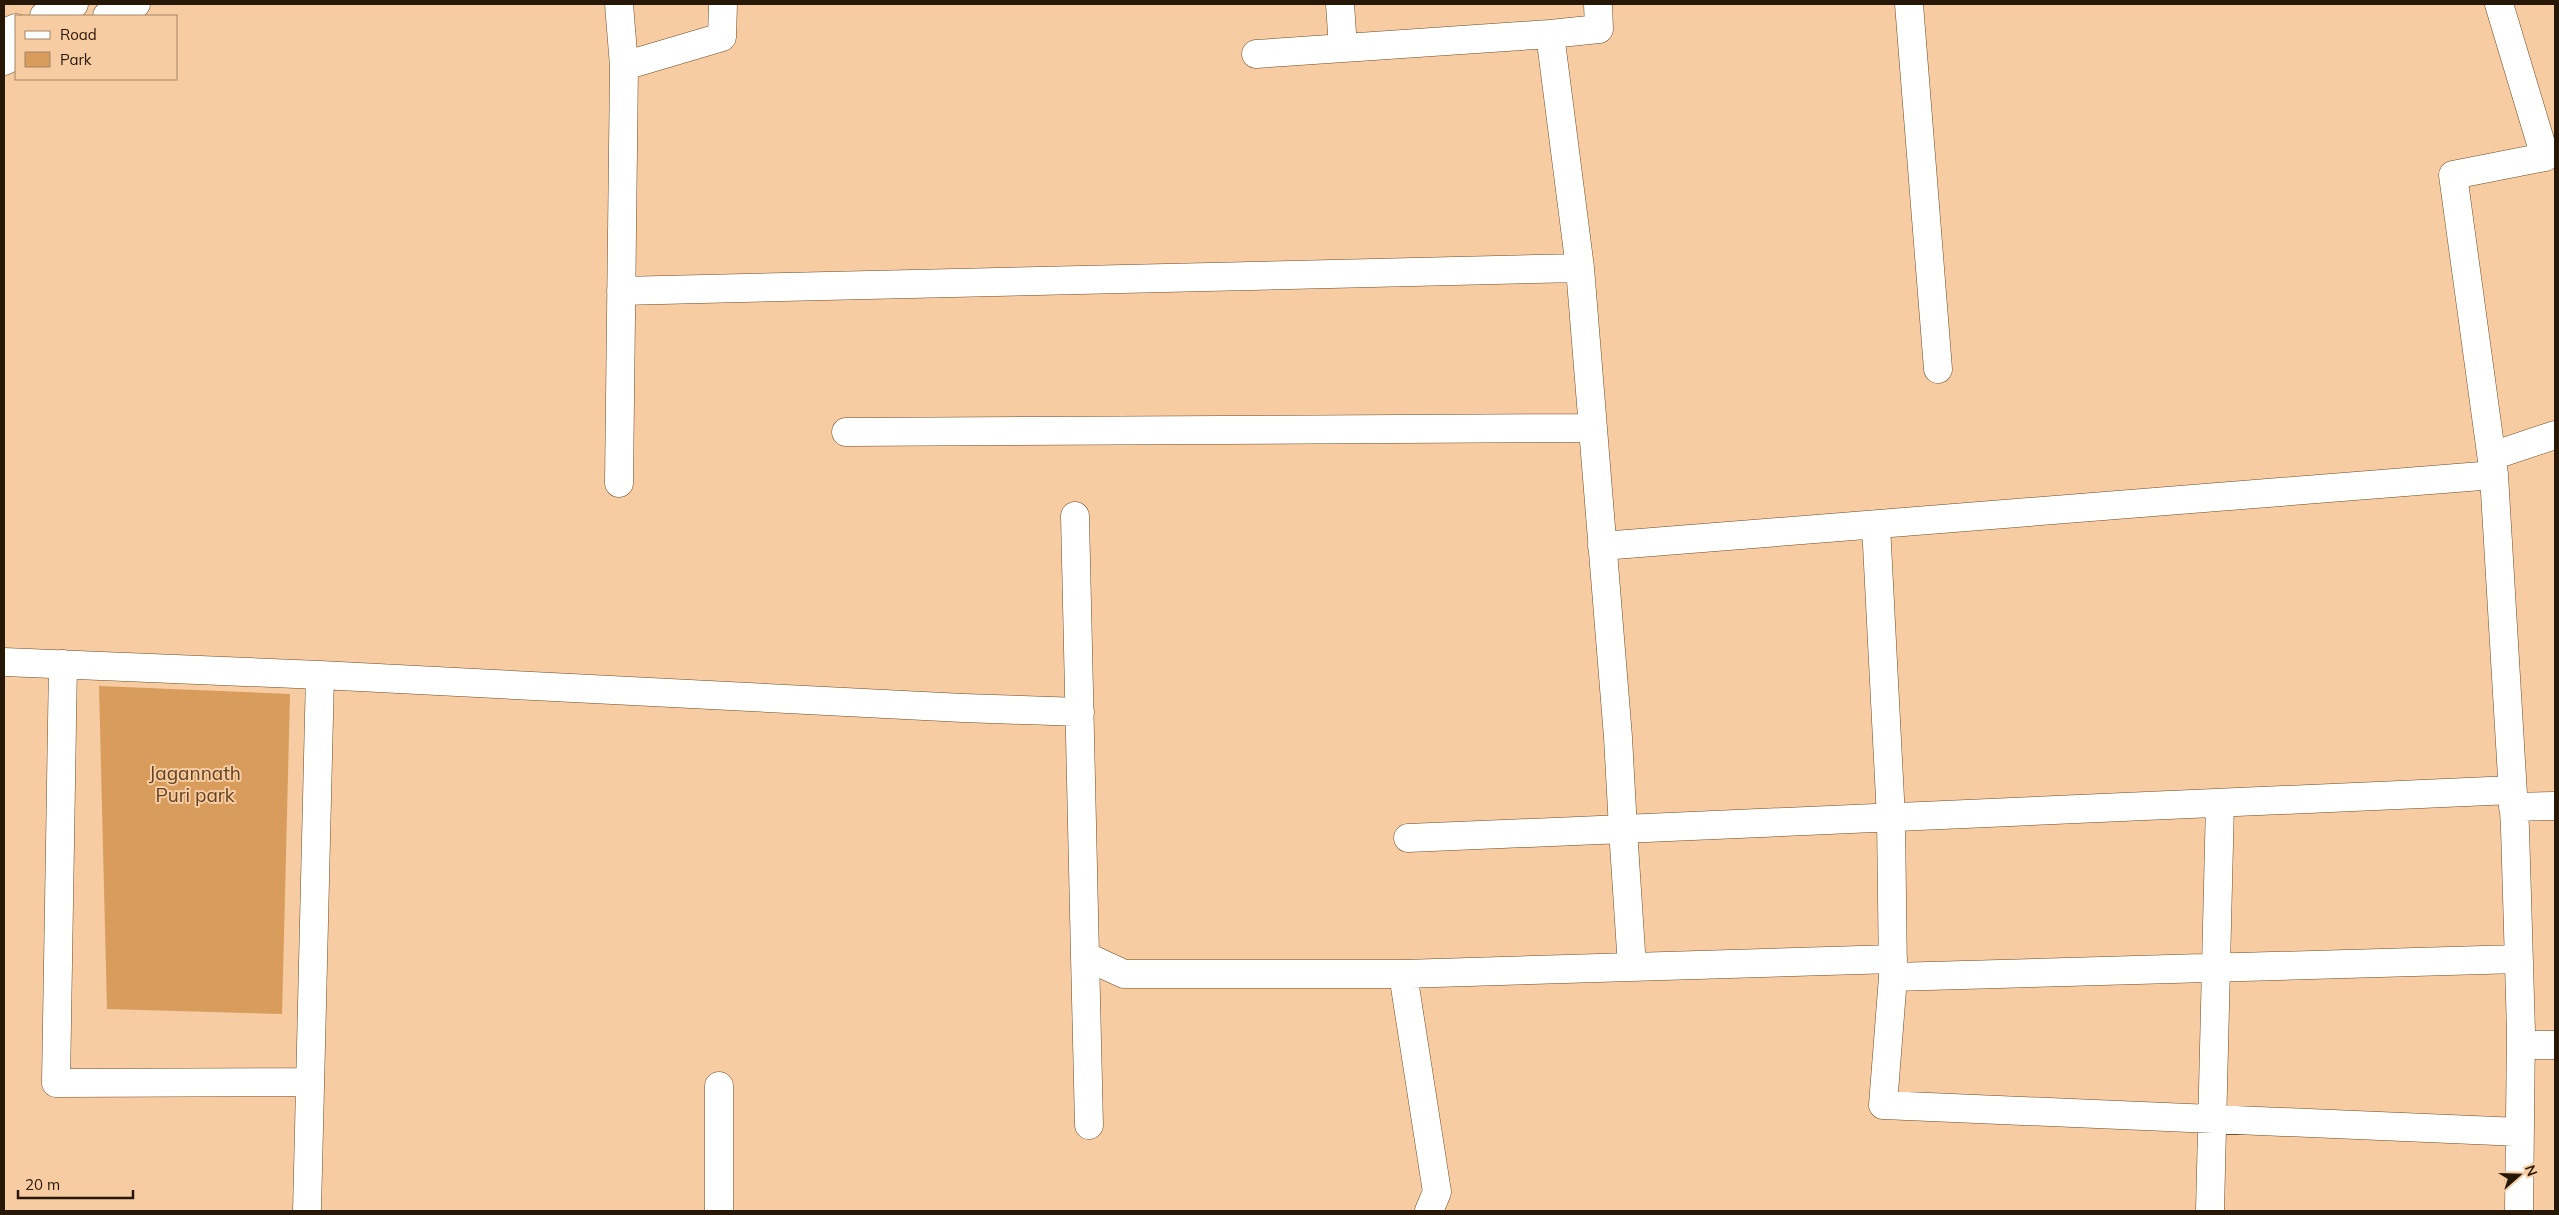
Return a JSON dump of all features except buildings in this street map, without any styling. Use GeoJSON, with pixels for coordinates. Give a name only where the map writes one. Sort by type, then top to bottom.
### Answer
{"type":"FeatureCollection","features":[{"type":"Feature","properties":{"kind":"street"},"geometry":{"type":"LineString","coordinates":[[46,15],[74,4]]}},
{"type":"Feature","properties":{"kind":"street"},"geometry":{"type":"LineString","coordinates":[[109,15],[136,4]]}},
{"type":"Feature","properties":{"kind":"street"},"geometry":{"type":"LineString","coordinates":[[619,4],[624,66],[619,483]]}},
{"type":"Feature","properties":{"kind":"street"},"geometry":{"type":"LineString","coordinates":[[624,66],[722,37],[722,4]]}},
{"type":"Feature","properties":{"kind":"street"},"geometry":{"type":"LineString","coordinates":[[1340,4],[1343,48]]}},
{"type":"Feature","properties":{"kind":"street"},"geometry":{"type":"LineString","coordinates":[[1256,54],[1599,29],[1598,4]]}},
{"type":"Feature","properties":{"kind":"street"},"geometry":{"type":"LineString","coordinates":[[1909,4],[1938,369]]}},
{"type":"Feature","properties":{"kind":"street"},"geometry":{"type":"LineString","coordinates":[[2499,4],[2550,165],[2453,175],[2493,466],[2513,799],[2521,1045],[2519,1211]]}},
{"type":"Feature","properties":{"kind":"street"},"geometry":{"type":"LineString","coordinates":[[1550,34],[1580,268],[1632,967]]}},
{"type":"Feature","properties":{"kind":"street"},"geometry":{"type":"LineString","coordinates":[[621,291],[1580,268]]}},
{"type":"Feature","properties":{"kind":"street"},"geometry":{"type":"LineString","coordinates":[[846,432],[1593,428]]}},
{"type":"Feature","properties":{"kind":"street"},"geometry":{"type":"LineString","coordinates":[[1602,546],[1876,525],[2493,466],[2555,435]]}},
{"type":"Feature","properties":{"kind":"street"},"geometry":{"type":"LineString","coordinates":[[1075,516],[1089,1125]]}},
{"type":"Feature","properties":{"kind":"street"},"geometry":{"type":"LineString","coordinates":[[1876,525],[1891,818],[1893,968],[1884,1105],[2520,1132]]}},
{"type":"Feature","properties":{"kind":"street"},"geometry":{"type":"LineString","coordinates":[[4,662],[320,675],[963,708],[1080,712]]}},
{"type":"Feature","properties":{"kind":"street"},"geometry":{"type":"LineString","coordinates":[[63,664],[56,1083],[310,1082]]}},
{"type":"Feature","properties":{"kind":"street"},"geometry":{"type":"LineString","coordinates":[[307,1211],[320,675]]}},
{"type":"Feature","properties":{"kind":"street"},"geometry":{"type":"LineString","coordinates":[[1408,838],[2220,803],[2513,799],[2555,806]]}},
{"type":"Feature","properties":{"kind":"street"},"geometry":{"type":"LineString","coordinates":[[2210,1211],[2220,803]]}},
{"type":"Feature","properties":{"kind":"street"},"geometry":{"type":"LineString","coordinates":[[1086,956],[1124,974],[1404,974],[1632,967],[2216,968],[2518,959]]}},
{"type":"Feature","properties":{"kind":"street"},"geometry":{"type":"LineString","coordinates":[[1404,974],[1436,1192],[1429,1211]]}},
{"type":"Feature","properties":{"kind":"street"},"geometry":{"type":"LineString","coordinates":[[2521,1045],[2555,1045]]}},
{"type":"Feature","properties":{"kind":"street"},"geometry":{"type":"LineString","coordinates":[[719,1211],[720,1086]]}},
{"type":"Feature","properties":{"kind":"green space","name":"Jagannath Puri park"},"geometry":{"type":"Polygon","coordinates":[[[99,686],[290,694],[282,1014],[107,1009],[99,686]]]}}]}
